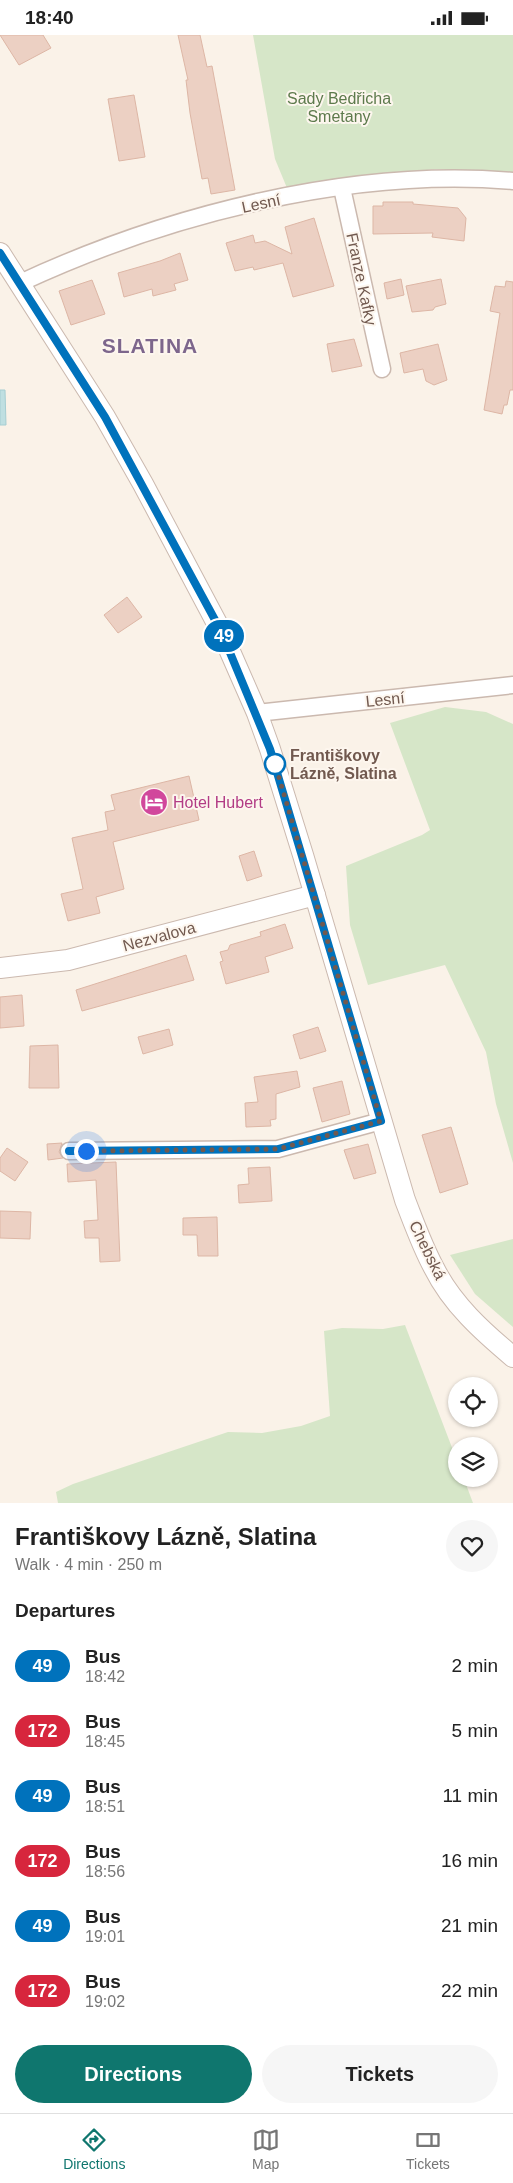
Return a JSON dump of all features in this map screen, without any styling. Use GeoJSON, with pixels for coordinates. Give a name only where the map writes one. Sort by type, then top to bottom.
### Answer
{"type":"FeatureCollection","features":[{"type":"Feature","properties":{"kind":"street","name":"Lesní"},"geometry":{"type":"LineString","coordinates":[[20,283],[69,260],[139,235],[202,216],[282,198],[392,179],[433,177],[513,181]]}},
{"type":"Feature","properties":{"kind":"street","name":"Franze Kafky"},"geometry":{"type":"LineString","coordinates":[[342,188],[382,369]]}},
{"type":"Feature","properties":{"kind":"street","name":"Chebská"},"geometry":{"type":"LineString","coordinates":[[0,253],[105,417],[181,553],[221,631],[257,713],[270,749],[405,1200],[434,1268],[455,1301],[485,1333],[513,1357]]}},
{"type":"Feature","properties":{"kind":"street","name":"Lesní"},"geometry":{"type":"LineString","coordinates":[[257,713],[513,685]]}},
{"type":"Feature","properties":{"kind":"street","name":"Nezvalova"},"geometry":{"type":"LineString","coordinates":[[0,968],[68,960],[315,895]]}},
{"type":"Feature","properties":{"kind":"street"},"geometry":{"type":"LineString","coordinates":[[69,1151],[278,1149],[381,1121]]}},
{"type":"Feature","properties":{"kind":"green space","name":"Sady Bedřicha Smetany"},"geometry":{"type":"Polygon","coordinates":[[[253,35],[513,35],[513,175],[437,169],[351,178],[287,188],[275,159],[253,35]]]}},
{"type":"Feature","properties":{"kind":"green space"},"geometry":{"type":"Polygon","coordinates":[[[445,707],[486,712],[513,724],[513,1163],[496,1104],[486,1052],[445,965],[368,985],[350,925],[346,866],[430,830],[390,723],[445,707]]]}},
{"type":"Feature","properties":{"kind":"green space"},"geometry":{"type":"Polygon","coordinates":[[[513,1239],[513,1327],[475,1294],[450,1255],[513,1239]]]}},
{"type":"Feature","properties":{"kind":"green space"},"geometry":{"type":"Polygon","coordinates":[[[405,1325],[448,1437],[448,1487],[467,1487],[473,1503],[58,1503],[56,1492],[73,1484],[228,1432],[262,1433],[301,1426],[330,1416],[324,1331],[342,1328],[383,1329],[405,1325]]]}},
{"type":"Feature","properties":{"kind":"water"},"geometry":{"type":"Polygon","coordinates":[[[0,390],[5,390],[6,425],[0,425],[0,390]]]}},
{"type":"Feature","properties":{"kind":"building"},"geometry":{"type":"Polygon","coordinates":[[[0,35],[43,35],[51,48],[19,65],[0,35]]]}},
{"type":"Feature","properties":{"kind":"building"},"geometry":{"type":"Polygon","coordinates":[[[178,35],[200,35],[207,67],[212,66],[235,190],[211,194],[208,178],[202,179],[190,113],[186,80],[188,80],[178,35]]]}},
{"type":"Feature","properties":{"kind":"building"},"geometry":{"type":"Polygon","coordinates":[[[134,95],[145,157],[119,161],[108,99],[134,95]]]}},
{"type":"Feature","properties":{"kind":"building"},"geometry":{"type":"Polygon","coordinates":[[[383,202],[413,202],[413,204],[458,208],[466,218],[464,241],[432,237],[433,233],[373,234],[373,206],[383,206],[383,202]]]}},
{"type":"Feature","properties":{"kind":"building"},"geometry":{"type":"Polygon","coordinates":[[[314,218],[334,286],[293,297],[283,263],[254,270],[253,267],[235,271],[226,243],[253,235],[255,243],[265,241],[292,254],[285,227],[314,218]]]}},
{"type":"Feature","properties":{"kind":"building"},"geometry":{"type":"Polygon","coordinates":[[[180,253],[188,280],[174,284],[176,290],[153,296],[152,289],[124,297],[118,273],[180,253]]]}},
{"type":"Feature","properties":{"kind":"building"},"geometry":{"type":"Polygon","coordinates":[[[401,279],[404,295],[387,299],[384,283],[401,279]]]}},
{"type":"Feature","properties":{"kind":"building"},"geometry":{"type":"Polygon","coordinates":[[[441,279],[446,304],[435,307],[433,310],[412,312],[406,286],[441,279]]]}},
{"type":"Feature","properties":{"kind":"building"},"geometry":{"type":"Polygon","coordinates":[[[92,280],[105,314],[71,325],[59,291],[92,280]]]}},
{"type":"Feature","properties":{"kind":"building"},"geometry":{"type":"Polygon","coordinates":[[[506,281],[513,282],[513,390],[510,390],[507,405],[504,405],[502,414],[484,410],[500,313],[490,311],[495,286],[505,287],[506,281]]]}},
{"type":"Feature","properties":{"kind":"building"},"geometry":{"type":"Polygon","coordinates":[[[354,339],[362,366],[332,372],[327,344],[354,339]]]}},
{"type":"Feature","properties":{"kind":"building"},"geometry":{"type":"Polygon","coordinates":[[[438,344],[447,380],[434,385],[426,381],[423,369],[404,373],[400,353],[438,344]]]}},
{"type":"Feature","properties":{"kind":"building"},"geometry":{"type":"Polygon","coordinates":[[[127,597],[142,617],[118,633],[104,615],[127,597]]]}},
{"type":"Feature","properties":{"kind":"building"},"geometry":{"type":"Polygon","coordinates":[[[189,776],[199,820],[113,842],[124,889],[96,897],[100,913],[68,921],[61,894],[83,889],[72,838],[108,830],[105,812],[115,810],[111,795],[189,776]]]}},
{"type":"Feature","properties":{"kind":"building"},"geometry":{"type":"Polygon","coordinates":[[[254,851],[262,876],[247,881],[239,856],[254,851]]]}},
{"type":"Feature","properties":{"kind":"building"},"geometry":{"type":"Polygon","coordinates":[[[285,924],[293,948],[265,957],[269,972],[226,984],[220,962],[223,961],[220,952],[228,950],[230,945],[261,936],[260,932],[285,924]]]}},
{"type":"Feature","properties":{"kind":"building"},"geometry":{"type":"Polygon","coordinates":[[[186,955],[194,980],[82,1011],[76,990],[186,955]]]}},
{"type":"Feature","properties":{"kind":"building"},"geometry":{"type":"Polygon","coordinates":[[[22,995],[24,1026],[0,1028],[0,997],[22,995]]]}},
{"type":"Feature","properties":{"kind":"building"},"geometry":{"type":"Polygon","coordinates":[[[318,1027],[326,1051],[300,1059],[293,1035],[318,1027]]]}},
{"type":"Feature","properties":{"kind":"building"},"geometry":{"type":"Polygon","coordinates":[[[169,1029],[173,1045],[143,1054],[138,1037],[169,1029]]]}},
{"type":"Feature","properties":{"kind":"building"},"geometry":{"type":"Polygon","coordinates":[[[58,1045],[59,1088],[29,1088],[30,1046],[58,1045]]]}},
{"type":"Feature","properties":{"kind":"building"},"geometry":{"type":"Polygon","coordinates":[[[297,1071],[300,1087],[276,1094],[276,1119],[270,1120],[271,1126],[246,1127],[245,1103],[258,1102],[254,1077],[297,1071]]]}},
{"type":"Feature","properties":{"kind":"building"},"geometry":{"type":"Polygon","coordinates":[[[342,1081],[350,1114],[322,1122],[313,1088],[342,1081]]]}},
{"type":"Feature","properties":{"kind":"building"},"geometry":{"type":"Polygon","coordinates":[[[451,1127],[468,1184],[440,1193],[422,1135],[451,1127]]]}},
{"type":"Feature","properties":{"kind":"building"},"geometry":{"type":"Polygon","coordinates":[[[62,1143],[59,1152],[63,1158],[48,1160],[47,1144],[62,1143]]]}},
{"type":"Feature","properties":{"kind":"building"},"geometry":{"type":"Polygon","coordinates":[[[368,1144],[376,1173],[354,1179],[344,1150],[368,1144]]]}},
{"type":"Feature","properties":{"kind":"building"},"geometry":{"type":"Polygon","coordinates":[[[7,1148],[28,1162],[15,1181],[0,1171],[0,1158],[7,1148]]]}},
{"type":"Feature","properties":{"kind":"building"},"geometry":{"type":"Polygon","coordinates":[[[116,1162],[120,1261],[100,1262],[99,1238],[85,1238],[84,1221],[98,1220],[96,1180],[68,1182],[67,1164],[116,1162]]]}},
{"type":"Feature","properties":{"kind":"building"},"geometry":{"type":"Polygon","coordinates":[[[270,1167],[272,1201],[239,1203],[238,1185],[249,1184],[248,1168],[270,1167]]]}},
{"type":"Feature","properties":{"kind":"building"},"geometry":{"type":"Polygon","coordinates":[[[0,1211],[31,1212],[30,1239],[0,1238],[0,1211]]]}},
{"type":"Feature","properties":{"kind":"building"},"geometry":{"type":"Polygon","coordinates":[[[217,1217],[218,1256],[198,1256],[197,1235],[183,1235],[183,1218],[217,1217]]]}},
{"type":"Feature","properties":{"kind":"bus line","name":"49"},"geometry":{"type":"LineString","coordinates":[[0,253],[105,417],[181,553],[221,631],[257,713],[315,895],[381,1121],[278,1149],[69,1151]]}},
{"type":"Feature","properties":{"kind":"place","name":"Františkovy Lázně, Slatina"},"geometry":{"type":"Point","coordinates":[275,764]}},
{"type":"Feature","properties":{"kind":"place","name":"Hotel Hubert"},"geometry":{"type":"Point","coordinates":[154,802]}},
{"type":"Feature","properties":{"kind":"district","name":"SLATINA"},"geometry":{"type":"Point","coordinates":[150,346]}},
{"type":"Feature","properties":{"kind":"route"},"geometry":{"type":"LineString","coordinates":[[86,1151],[278,1149],[381,1121],[275,764]]}}]}
